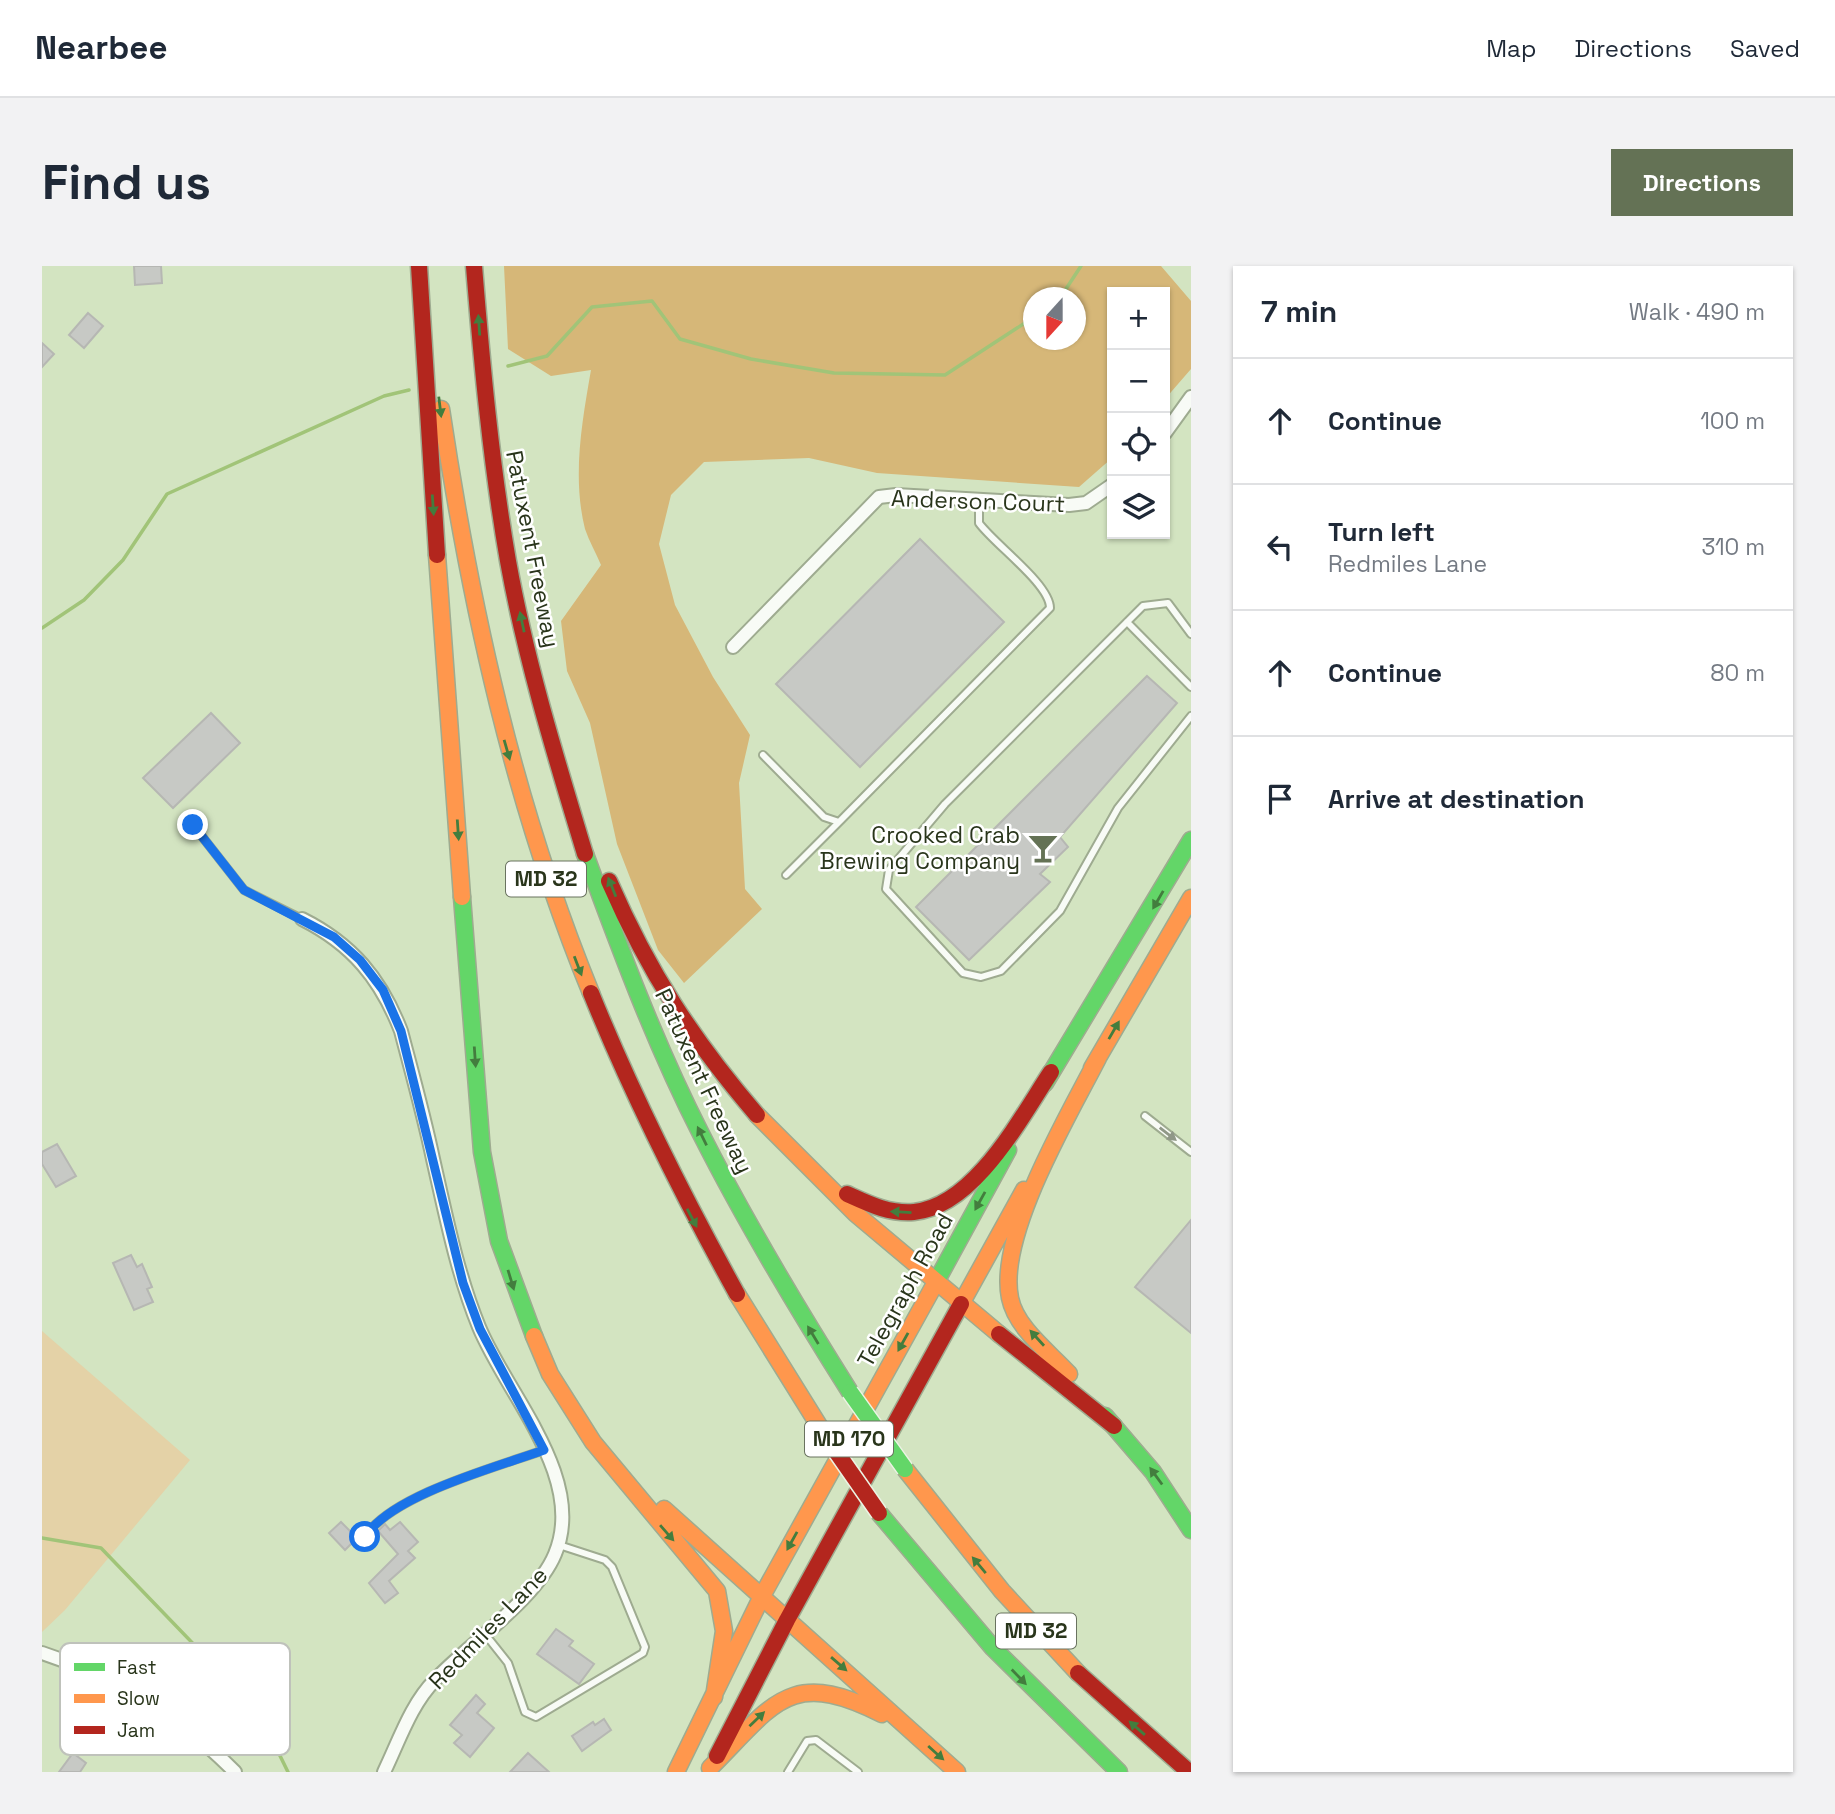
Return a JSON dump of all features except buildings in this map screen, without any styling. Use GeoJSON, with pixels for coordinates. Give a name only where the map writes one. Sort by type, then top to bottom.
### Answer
{"type":"FeatureCollection","features":[{"type":"Feature","properties":{"kind":"main road"},"geometry":{"type":"LineString","coordinates":[[419,266],[424,384],[482,1152],[499,1241],[515,1292],[550,1374],[593,1442],[717,1591],[726,1628],[725,1648],[714,1697]]}},
{"type":"Feature","properties":{"kind":"main road","name":"MD 32"},"geometry":{"type":"LineString","coordinates":[[429,266],[438,383],[464,567],[507,753],[554,901],[598,1018],[675,1187],[764,1343],[879,1513],[933,1581],[1020,1679],[1119,1772]]}},
{"type":"Feature","properties":{"kind":"main road","name":"Patuxent Freeway"},"geometry":{"type":"LineString","coordinates":[[474,266],[494,471],[529,654],[549,735],[590,867],[641,1002],[681,1093],[754,1237],[850,1392],[956,1538],[1049,1645],[1109,1703],[1189,1772]]}},
{"type":"Feature","properties":{"kind":"main road"},"geometry":{"type":"LineString","coordinates":[[529,654],[612,887],[638,944],[667,996],[701,1046],[763,1121],[869,1225],[961,1304],[1067,1385],[1114,1426]]}},
{"type":"Feature","properties":{"kind":"main road","name":"Telegraph Road"},"geometry":{"type":"LineString","coordinates":[[676,1772],[762,1596],[1051,1072],[1156,904],[1191,840]]}},
{"type":"Feature","properties":{"kind":"main road","name":"MD 170"},"geometry":{"type":"LineString","coordinates":[[709,1770],[787,1619],[961,1304],[1098,1058],[1189,906]]}},
{"type":"Feature","properties":{"kind":"main road"},"geometry":{"type":"LineString","coordinates":[[1098,1058],[1016,1228],[1007,1267],[1007,1285],[1020,1319],[1153,1472],[1191,1530]]}},
{"type":"Feature","properties":{"kind":"main road"},"geometry":{"type":"LineString","coordinates":[[804,1163],[853,1197],[878,1209],[913,1213],[932,1209],[954,1199],[969,1186],[1051,1072]]}},
{"type":"Feature","properties":{"kind":"main road"},"geometry":{"type":"LineString","coordinates":[[593,1442],[678,1523],[957,1772]]}},
{"type":"Feature","properties":{"kind":"main road"},"geometry":{"type":"LineString","coordinates":[[709,1770],[767,1710],[791,1695],[808,1690],[848,1696],[915,1733]]}},
{"type":"Feature","properties":{"kind":"street"},"geometry":{"type":"LineString","coordinates":[[1170,426],[1191,397]]}},
{"type":"Feature","properties":{"kind":"street","name":"Anderson Court"},"geometry":{"type":"LineString","coordinates":[[733,647],[879,497],[1086,503],[1107,488]]}},
{"type":"Feature","properties":{"kind":"street","name":"Redmiles Lane"},"geometry":{"type":"LineString","coordinates":[[302,919],[334,937],[360,960],[383,990],[394,1011],[463,1283],[485,1340],[544,1450],[562,1497],[564,1514],[558,1545],[546,1571],[535,1586],[433,1682],[417,1705],[384,1772]]}},
{"type":"Feature","properties":{"kind":"street"},"geometry":{"type":"LineString","coordinates":[[42,1653],[60,1660]]}},
{"type":"Feature","properties":{"kind":"street"},"geometry":{"type":"LineString","coordinates":[[217,1755],[235,1772]]}},
{"type":"Feature","properties":{"kind":"lane"},"geometry":{"type":"LineString","coordinates":[[786,875],[1050,608],[1050,599],[1040,586],[978,523],[979,500]]}},
{"type":"Feature","properties":{"kind":"lane"},"geometry":{"type":"LineString","coordinates":[[1191,634],[1168,603],[1143,606],[945,804],[889,870],[886,890],[962,974],[981,977],[1001,971],[1059,911],[1118,808],[1191,716]]}},
{"type":"Feature","properties":{"kind":"lane"},"geometry":{"type":"LineString","coordinates":[[1127,622],[1191,687]]}},
{"type":"Feature","properties":{"kind":"lane"},"geometry":{"type":"LineString","coordinates":[[763,754],[824,817],[839,822]]}},
{"type":"Feature","properties":{"kind":"lane"},"geometry":{"type":"LineString","coordinates":[[193,825],[244,890],[302,919]]}},
{"type":"Feature","properties":{"kind":"lane"},"geometry":{"type":"LineString","coordinates":[[1145,1116],[1191,1152]]}},
{"type":"Feature","properties":{"kind":"lane"},"geometry":{"type":"LineString","coordinates":[[365,1537],[373,1524],[404,1503],[544,1450]]}},
{"type":"Feature","properties":{"kind":"lane"},"geometry":{"type":"LineString","coordinates":[[484,1632],[508,1663],[525,1712],[536,1717],[643,1653],[645,1647],[612,1567],[605,1560],[558,1545]]}},
{"type":"Feature","properties":{"kind":"lane"},"geometry":{"type":"LineString","coordinates":[[788,1772],[807,1741],[816,1740],[858,1772]]}},
{"type":"Feature","properties":{"kind":"shaded area"},"geometry":{"type":"Polygon","coordinates":[[[504,266],[1161,266],[1191,301],[1191,369],[1170,393],[1170,287],[1107,287],[1107,462],[1079,487],[877,473],[809,458],[704,462],[671,495],[659,544],[675,605],[713,677],[750,735],[739,783],[745,889],[762,909],[684,983],[658,950],[617,844],[590,723],[567,671],[561,621],[601,565],[585,529],[579,490],[582,429],[591,370],[551,376],[508,349],[504,266]]]}},
{"type":"Feature","properties":{"kind":"shaded area"},"geometry":{"type":"Polygon","coordinates":[[[42,1331],[190,1460],[65,1610],[42,1632],[42,1331]]]}},
{"type":"Feature","properties":{"kind":"waterway"},"geometry":{"type":"LineString","coordinates":[[1067,287],[1081,266]]}},
{"type":"Feature","properties":{"kind":"waterway"},"geometry":{"type":"LineString","coordinates":[[508,366],[547,356],[592,307],[652,301],[680,339],[751,359],[834,373],[945,375],[1023,324]]}},
{"type":"Feature","properties":{"kind":"waterway"},"geometry":{"type":"LineString","coordinates":[[42,628],[84,600],[123,560],[167,494],[384,396],[409,390]]}},
{"type":"Feature","properties":{"kind":"waterway"},"geometry":{"type":"LineString","coordinates":[[42,1538],[101,1548],[193,1643]]}},
{"type":"Feature","properties":{"kind":"waterway"},"geometry":{"type":"LineString","coordinates":[[280,1755],[288,1772]]}},
{"type":"Feature","properties":{"kind":"traffic: fast"},"geometry":{"type":"LineString","coordinates":[[1045,1083],[1191,840]]}},
{"type":"Feature","properties":{"kind":"traffic: fast"},"geometry":{"type":"LineString","coordinates":[[585,854],[639,996],[684,1100],[754,1233],[850,1392]]}},
{"type":"Feature","properties":{"kind":"traffic: fast"},"geometry":{"type":"LineString","coordinates":[[462,897],[482,1152],[499,1241],[534,1336]]}},
{"type":"Feature","properties":{"kind":"traffic: fast"},"geometry":{"type":"LineString","coordinates":[[936,1282],[1008,1150]]}},
{"type":"Feature","properties":{"kind":"traffic: fast"},"geometry":{"type":"LineString","coordinates":[[850,1392],[905,1469]]}},
{"type":"Feature","properties":{"kind":"traffic: fast"},"geometry":{"type":"LineString","coordinates":[[1105,1416],[1153,1472],[1191,1530]]}},
{"type":"Feature","properties":{"kind":"traffic: fast"},"geometry":{"type":"LineString","coordinates":[[879,1513],[993,1648],[1119,1772]]}},
{"type":"Feature","properties":{"kind":"traffic: slow"},"geometry":{"type":"LineString","coordinates":[[441,409],[466,558],[498,706],[539,851],[591,993]]}},
{"type":"Feature","properties":{"kind":"traffic: slow"},"geometry":{"type":"LineString","coordinates":[[437,555],[462,897]]}},
{"type":"Feature","properties":{"kind":"traffic: slow"},"geometry":{"type":"LineString","coordinates":[[1092,1068],[1191,898]]}},
{"type":"Feature","properties":{"kind":"traffic: slow"},"geometry":{"type":"LineString","coordinates":[[1069,1374],[1034,1339],[1013,1309],[1009,1272],[1024,1209],[1054,1142],[1098,1058]]}},
{"type":"Feature","properties":{"kind":"traffic: slow"},"geometry":{"type":"LineString","coordinates":[[757,1115],[856,1214],[999,1334]]}},
{"type":"Feature","properties":{"kind":"traffic: slow"},"geometry":{"type":"LineString","coordinates":[[961,1304],[1024,1190]]}},
{"type":"Feature","properties":{"kind":"traffic: slow"},"geometry":{"type":"LineString","coordinates":[[676,1772],[762,1596],[936,1282]]}},
{"type":"Feature","properties":{"kind":"traffic: slow"},"geometry":{"type":"LineString","coordinates":[[737,1294],[826,1437]]}},
{"type":"Feature","properties":{"kind":"traffic: slow"},"geometry":{"type":"LineString","coordinates":[[534,1336],[550,1374],[593,1442],[717,1591],[724,1631],[714,1697]]}},
{"type":"Feature","properties":{"kind":"traffic: slow"},"geometry":{"type":"LineString","coordinates":[[905,1469],[1002,1591],[1078,1673]]}},
{"type":"Feature","properties":{"kind":"traffic: slow"},"geometry":{"type":"LineString","coordinates":[[664,1509],[957,1772]]}},
{"type":"Feature","properties":{"kind":"traffic: slow"},"geometry":{"type":"LineString","coordinates":[[710,1768],[768,1710],[785,1699],[804,1694],[825,1694],[851,1700],[882,1714]]}},
{"type":"Feature","properties":{"kind":"traffic: jam"},"geometry":{"type":"LineString","coordinates":[[419,266],[437,555]]}},
{"type":"Feature","properties":{"kind":"traffic: jam"},"geometry":{"type":"LineString","coordinates":[[474,266],[488,414],[508,561],[533,672],[585,854]]}},
{"type":"Feature","properties":{"kind":"traffic: jam"},"geometry":{"type":"LineString","coordinates":[[609,881],[640,946],[674,1004],[712,1059],[757,1115]]}},
{"type":"Feature","properties":{"kind":"traffic: jam"},"geometry":{"type":"LineString","coordinates":[[591,993],[660,1146],[737,1294]]}},
{"type":"Feature","properties":{"kind":"traffic: jam"},"geometry":{"type":"LineString","coordinates":[[847,1194],[879,1208],[905,1212],[936,1206],[957,1194],[994,1157],[1051,1072]]}},
{"type":"Feature","properties":{"kind":"traffic: jam"},"geometry":{"type":"LineString","coordinates":[[717,1756],[787,1620],[961,1304]]}},
{"type":"Feature","properties":{"kind":"traffic: jam"},"geometry":{"type":"LineString","coordinates":[[999,1334],[1114,1426]]}},
{"type":"Feature","properties":{"kind":"traffic: jam"},"geometry":{"type":"LineString","coordinates":[[826,1437],[879,1513]]}},
{"type":"Feature","properties":{"kind":"traffic: jam"},"geometry":{"type":"LineString","coordinates":[[1078,1673],[1189,1772]]}},
{"type":"Feature","properties":{"kind":"place","name":"Crooked Crab Brewing Company"},"geometry":{"type":"Point","coordinates":[1043,848]}},
{"type":"Feature","properties":{"kind":"route"},"geometry":{"type":"LineString","coordinates":[[193,825],[244,890],[268,905],[302,919],[334,937],[360,960],[383,990],[401,1031],[463,1283],[480,1329],[544,1450],[404,1503],[373,1524],[365,1537]]}}]}
